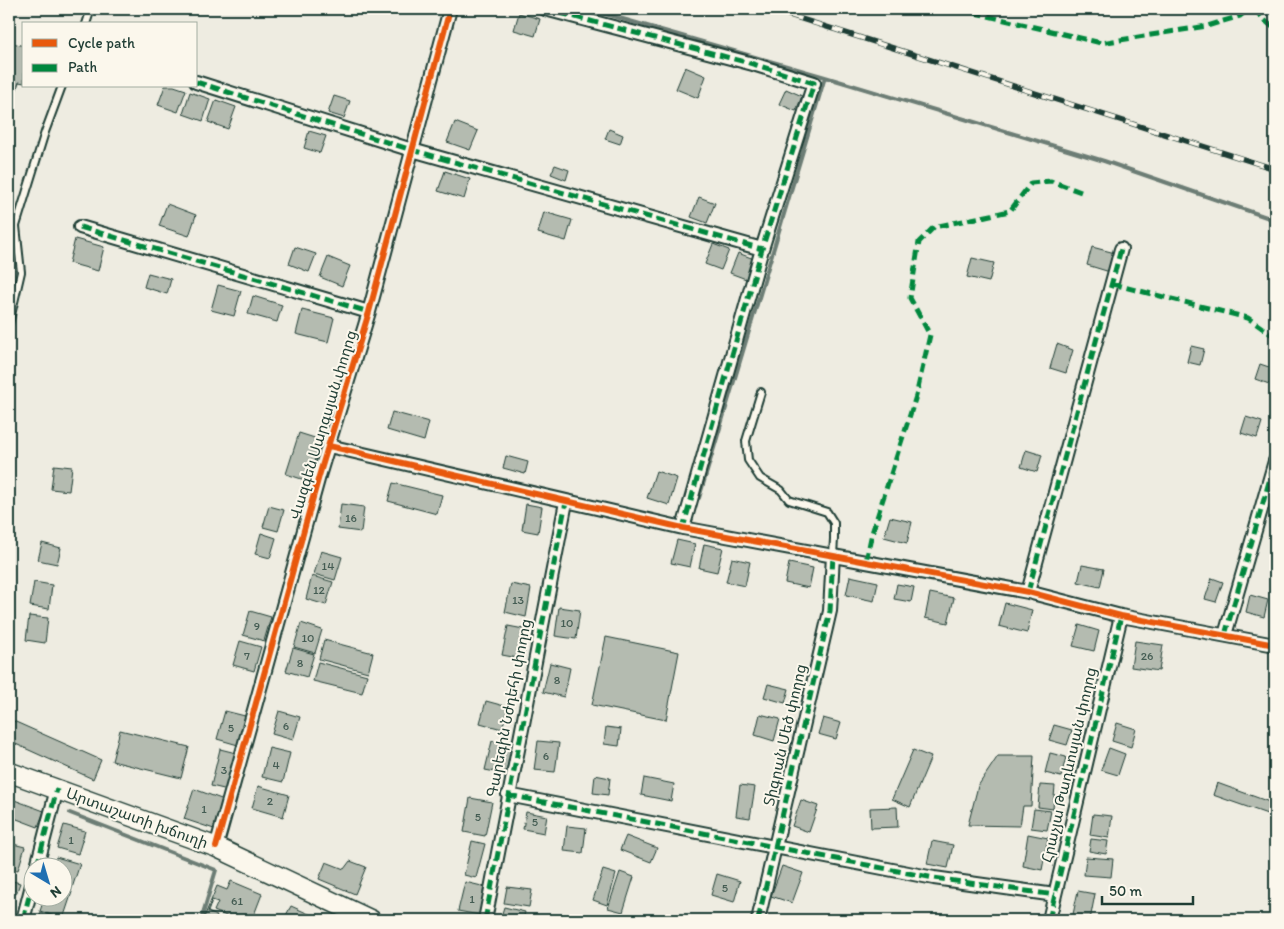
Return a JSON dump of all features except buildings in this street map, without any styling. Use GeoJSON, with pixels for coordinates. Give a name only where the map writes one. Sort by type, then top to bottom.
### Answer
{"type":"FeatureCollection","features":[{"type":"Feature","properties":{"kind":"main road","name":"Արտաշատի խճուղի"},"geometry":{"type":"LineString","coordinates":[[9,772],[216,846],[371,920]]}},
{"type":"Feature","properties":{"kind":"street","name":"Վազգեն Սարգսյան փողոց"},"geometry":{"type":"LineString","coordinates":[[216,846],[319,476],[369,312],[450,9]]}},
{"type":"Feature","properties":{"kind":"street"},"geometry":{"type":"LineString","coordinates":[[545,9],[754,64],[814,83],[762,249],[683,528]]}},
{"type":"Feature","properties":{"kind":"street"},"geometry":{"type":"LineString","coordinates":[[198,83],[412,150],[762,249]]}},
{"type":"Feature","properties":{"kind":"street"},"geometry":{"type":"LineString","coordinates":[[80,227],[369,312]]}},
{"type":"Feature","properties":{"kind":"street"},"geometry":{"type":"LineString","coordinates":[[1028,592],[1121,249]]}},
{"type":"Feature","properties":{"kind":"street"},"geometry":{"type":"LineString","coordinates":[[329,446],[683,528],[1028,592],[1121,616],[1275,645]]}},
{"type":"Feature","properties":{"kind":"street"},"geometry":{"type":"LineString","coordinates":[[1225,635],[1275,461]]}},
{"type":"Feature","properties":{"kind":"street","name":"Գարեգին Նժդեհի փողոց"},"geometry":{"type":"LineString","coordinates":[[485,920],[566,502]]}},
{"type":"Feature","properties":{"kind":"street","name":"Տիգրան Մեծ փողոց"},"geometry":{"type":"LineString","coordinates":[[758,920],[830,611],[833,555]]}},
{"type":"Feature","properties":{"kind":"street","name":"Հրաչյա Թադևոսյան փողոց"},"geometry":{"type":"LineString","coordinates":[[1049,920],[1121,616]]}},
{"type":"Feature","properties":{"kind":"street"},"geometry":{"type":"LineString","coordinates":[[40,856],[57,789]]}},
{"type":"Feature","properties":{"kind":"street"},"geometry":{"type":"LineString","coordinates":[[508,795],[934,878],[1055,895]]}},
{"type":"Feature","properties":{"kind":"street"},"geometry":{"type":"LineString","coordinates":[[23,920],[27,906]]}},
{"type":"Feature","properties":{"kind":"lane"},"geometry":{"type":"LineString","coordinates":[[87,22],[91,9]]}},
{"type":"Feature","properties":{"kind":"lane"},"geometry":{"type":"LineString","coordinates":[[9,324],[21,272],[16,226],[61,88]]}},
{"type":"Feature","properties":{"kind":"lane"},"geometry":{"type":"LineString","coordinates":[[9,223],[16,226]]}},
{"type":"Feature","properties":{"kind":"lane"},"geometry":{"type":"LineString","coordinates":[[761,392],[746,441],[748,460],[760,478],[781,490],[789,500],[827,512],[834,522],[833,555]]}},
{"type":"Feature","properties":{"kind":"waterway"},"geometry":{"type":"LineString","coordinates":[[588,9],[825,77],[1104,161],[1275,220]]}},
{"type":"Feature","properties":{"kind":"waterway"},"geometry":{"type":"LineString","coordinates":[[699,498],[825,77]]}},
{"type":"Feature","properties":{"kind":"waterway"},"geometry":{"type":"LineString","coordinates":[[70,813],[216,870],[201,920]]}},
{"type":"Feature","properties":{"kind":"railway"},"geometry":{"type":"LineString","coordinates":[[770,9],[1275,169]]}},
{"type":"Feature","properties":{"kind":"marked path"},"geometry":{"type":"LineString","coordinates":[[545,9],[753,64],[814,83],[762,249],[683,528]]}},
{"type":"Feature","properties":{"kind":"marked path"},"geometry":{"type":"LineString","coordinates":[[959,9],[1101,43],[1207,26],[1240,16],[1248,9]]}},
{"type":"Feature","properties":{"kind":"marked path"},"geometry":{"type":"LineString","coordinates":[[1255,9],[1275,29]]}},
{"type":"Feature","properties":{"kind":"marked path"},"geometry":{"type":"LineString","coordinates":[[198,83],[412,150],[762,249]]}},
{"type":"Feature","properties":{"kind":"marked path"},"geometry":{"type":"LineString","coordinates":[[866,561],[872,533],[916,396],[930,335],[910,298],[919,242],[934,227],[1010,211],[1031,183],[1051,181],[1081,192]]}},
{"type":"Feature","properties":{"kind":"marked path"},"geometry":{"type":"LineString","coordinates":[[80,227],[369,312]]}},
{"type":"Feature","properties":{"kind":"marked path"},"geometry":{"type":"LineString","coordinates":[[1028,592],[1121,249]]}},
{"type":"Feature","properties":{"kind":"marked path"},"geometry":{"type":"LineString","coordinates":[[1112,284],[1248,318],[1275,337]]}},
{"type":"Feature","properties":{"kind":"marked path"},"geometry":{"type":"LineString","coordinates":[[1225,635],[1275,461]]}},
{"type":"Feature","properties":{"kind":"marked path"},"geometry":{"type":"LineString","coordinates":[[485,920],[566,502]]}},
{"type":"Feature","properties":{"kind":"marked path"},"geometry":{"type":"LineString","coordinates":[[758,920],[830,611],[833,555]]}},
{"type":"Feature","properties":{"kind":"marked path"},"geometry":{"type":"LineString","coordinates":[[1049,920],[1121,616]]}},
{"type":"Feature","properties":{"kind":"marked path"},"geometry":{"type":"LineString","coordinates":[[40,856],[57,789]]}},
{"type":"Feature","properties":{"kind":"marked path"},"geometry":{"type":"LineString","coordinates":[[508,795],[934,878],[1055,895]]}},
{"type":"Feature","properties":{"kind":"marked path"},"geometry":{"type":"LineString","coordinates":[[23,920],[27,906]]}},
{"type":"Feature","properties":{"kind":"cycle path"},"geometry":{"type":"LineString","coordinates":[[216,847],[319,476],[369,312],[450,9]]}},
{"type":"Feature","properties":{"kind":"cycle path"},"geometry":{"type":"LineString","coordinates":[[329,446],[683,528],[1028,592],[1121,616],[1275,645]]}}]}
